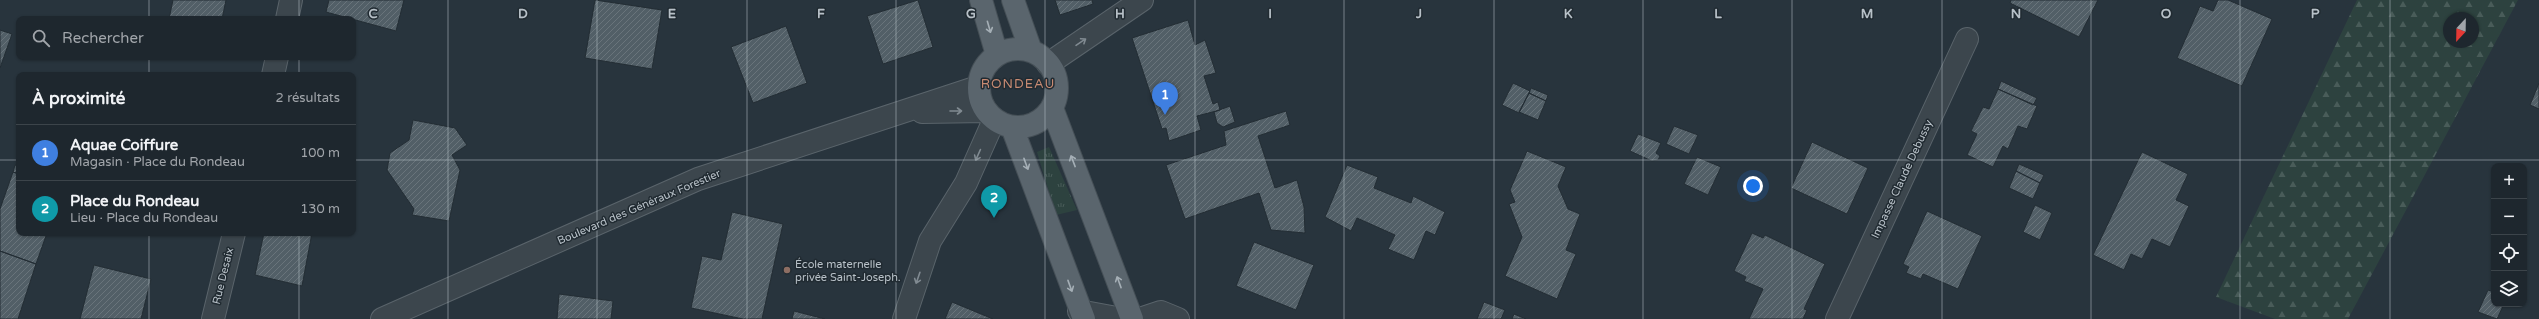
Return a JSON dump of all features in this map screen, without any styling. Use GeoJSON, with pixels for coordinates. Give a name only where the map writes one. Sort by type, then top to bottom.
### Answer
{"type":"FeatureCollection","features":[{"type":"Feature","properties":{"kind":"main road"},"geometry":{"type":"LineString","coordinates":[[981,0],[997,55]]}},
{"type":"Feature","properties":{"kind":"main road"},"geometry":{"type":"LineString","coordinates":[[997,119],[1024,127],[1035,123],[1045,117],[1052,108],[1056,97],[1057,85],[1054,74],[1040,58],[1013,0]]}},
{"type":"Feature","properties":{"kind":"main road"},"geometry":{"type":"LineString","coordinates":[[1040,58],[1020,49],[1008,50],[997,55],[987,63],[981,74],[978,87],[980,100],[997,119],[1082,315]]}},
{"type":"Feature","properties":{"kind":"main road"},"geometry":{"type":"LineString","coordinates":[[1052,108],[1132,319]]}},
{"type":"Feature","properties":{"kind":"street"},"geometry":{"type":"LineString","coordinates":[[288,16],[291,0]]}},
{"type":"Feature","properties":{"kind":"street"},"geometry":{"type":"LineString","coordinates":[[1040,58],[1142,0]]}},
{"type":"Feature","properties":{"kind":"street","name":"Impasse Claude Debussy"},"geometry":{"type":"LineString","coordinates":[[1837,319],[1967,39]]}},
{"type":"Feature","properties":{"kind":"street"},"geometry":{"type":"LineString","coordinates":[[274,72],[276,60]]}},
{"type":"Feature","properties":{"kind":"street","name":"Boulevard des Généraux Forestier"},"geometry":{"type":"LineString","coordinates":[[382,319],[698,179],[978,87]]}},
{"type":"Feature","properties":{"kind":"street"},"geometry":{"type":"LineString","coordinates":[[903,112],[997,119],[966,183],[930,241],[904,319]]}},
{"type":"Feature","properties":{"kind":"street","name":"Rue Desaix"},"geometry":{"type":"LineString","coordinates":[[213,319],[233,236]]}},
{"type":"Feature","properties":{"kind":"street"},"geometry":{"type":"LineString","coordinates":[[1140,319],[1160,312],[1178,319]]}},
{"type":"Feature","properties":{"kind":"street"},"geometry":{"type":"LineString","coordinates":[[1082,315],[1122,319]]}},
{"type":"Feature","properties":{"kind":"green space"},"geometry":{"type":"Polygon","coordinates":[[[2357,0],[2518,0],[2348,319],[2275,319],[2216,297],[2357,0]]]}},
{"type":"Feature","properties":{"kind":"green space"},"geometry":{"type":"Polygon","coordinates":[[[1049,147],[1077,210],[1056,215],[1037,152],[1049,147]]]}},
{"type":"Feature","properties":{"kind":"building"},"geometry":{"type":"Polygon","coordinates":[[[173,0],[226,0],[223,16],[170,16],[173,0]]]}},
{"type":"Feature","properties":{"kind":"building"},"geometry":{"type":"Polygon","coordinates":[[[329,0],[404,0],[396,31],[356,20],[356,16],[341,16],[326,12],[329,0]]]}},
{"type":"Feature","properties":{"kind":"building"},"geometry":{"type":"Polygon","coordinates":[[[595,0],[662,10],[652,69],[585,58],[595,0]]]}},
{"type":"Feature","properties":{"kind":"building"},"geometry":{"type":"Polygon","coordinates":[[[918,0],[933,47],[883,64],[867,16],[918,0]]]}},
{"type":"Feature","properties":{"kind":"building"},"geometry":{"type":"Polygon","coordinates":[[[1055,0],[1092,0],[1093,4],[1060,15],[1055,0]]]}},
{"type":"Feature","properties":{"kind":"building"},"geometry":{"type":"Polygon","coordinates":[[[2011,0],[2098,0],[2079,37],[2010,3],[2011,0]]]}},
{"type":"Feature","properties":{"kind":"building"},"geometry":{"type":"Polygon","coordinates":[[[2218,0],[2228,0],[2272,19],[2242,86],[2177,58],[2200,6],[2213,11],[2218,0]]]}},
{"type":"Feature","properties":{"kind":"building"},"geometry":{"type":"Polygon","coordinates":[[[1188,20],[1195,45],[1205,40],[1216,73],[1204,76],[1213,104],[1218,102],[1220,110],[1197,116],[1201,130],[1169,141],[1166,128],[1162,129],[1132,38],[1188,20]]]}},
{"type":"Feature","properties":{"kind":"building"},"geometry":{"type":"Polygon","coordinates":[[[786,26],[807,83],[753,103],[731,47],[786,26]]]}},
{"type":"Feature","properties":{"kind":"building"},"geometry":{"type":"Polygon","coordinates":[[[0,30],[12,34],[0,68],[0,30]]]}},
{"type":"Feature","properties":{"kind":"building"},"geometry":{"type":"Polygon","coordinates":[[[2001,81],[2037,98],[2033,105],[1998,89],[2001,81]]]}},
{"type":"Feature","properties":{"kind":"building"},"geometry":{"type":"Polygon","coordinates":[[[1513,83],[1530,91],[1519,113],[1502,105],[1513,83]]]}},
{"type":"Feature","properties":{"kind":"building"},"geometry":{"type":"Polygon","coordinates":[[[2539,83],[2539,109],[2530,105],[2539,83]]]}},
{"type":"Feature","properties":{"kind":"building"},"geometry":{"type":"Polygon","coordinates":[[[1531,88],[1548,95],[1546,101],[1529,93],[1531,88]]]}},
{"type":"Feature","properties":{"kind":"building"},"geometry":{"type":"Polygon","coordinates":[[[1998,89],[2037,106],[2027,129],[2018,126],[2008,149],[2003,146],[1993,167],[1967,155],[1977,134],[1971,131],[1983,107],[1989,109],[1998,89]]]}},
{"type":"Feature","properties":{"kind":"building"},"geometry":{"type":"Polygon","coordinates":[[[1529,93],[1546,101],[1538,120],[1519,112],[1529,93]]]}},
{"type":"Feature","properties":{"kind":"building"},"geometry":{"type":"Polygon","coordinates":[[[1230,106],[1235,122],[1223,127],[1217,123],[1214,112],[1230,106]]]}},
{"type":"Feature","properties":{"kind":"building"},"geometry":{"type":"Polygon","coordinates":[[[1286,111],[1290,125],[1258,136],[1275,188],[1297,180],[1304,207],[1305,233],[1271,230],[1259,193],[1185,219],[1166,165],[1226,145],[1224,131],[1286,111]]]}},
{"type":"Feature","properties":{"kind":"building"},"geometry":{"type":"Polygon","coordinates":[[[413,120],[455,128],[467,145],[452,155],[460,170],[449,221],[412,215],[414,209],[387,170],[390,153],[409,140],[413,120]]]}},
{"type":"Feature","properties":{"kind":"building"},"geometry":{"type":"Polygon","coordinates":[[[1674,126],[1698,135],[1689,154],[1666,144],[1674,126]]]}},
{"type":"Feature","properties":{"kind":"building"},"geometry":{"type":"Polygon","coordinates":[[[1638,134],[1661,143],[1656,153],[1660,156],[1658,160],[1652,161],[1630,151],[1638,134]]]}},
{"type":"Feature","properties":{"kind":"building"},"geometry":{"type":"Polygon","coordinates":[[[1812,142],[1868,168],[1847,214],[1791,188],[1812,142]]]}},
{"type":"Feature","properties":{"kind":"building"},"geometry":{"type":"Polygon","coordinates":[[[1527,151],[1566,167],[1558,186],[1568,209],[1580,214],[1566,250],[1576,254],[1557,299],[1505,276],[1522,237],[1509,204],[1515,202],[1510,190],[1527,151]]]}},
{"type":"Feature","properties":{"kind":"building"},"geometry":{"type":"Polygon","coordinates":[[[2142,152],[2188,174],[2176,200],[2189,206],[2170,247],[2152,239],[2142,259],[2131,254],[2124,270],[2093,255],[2142,152]]]}},
{"type":"Feature","properties":{"kind":"building"},"geometry":{"type":"Polygon","coordinates":[[[1697,157],[1721,167],[1708,195],[1684,184],[1697,157]]]}},
{"type":"Feature","properties":{"kind":"building"},"geometry":{"type":"Polygon","coordinates":[[[2019,164],[2044,175],[2040,183],[2016,171],[2019,164]]]}},
{"type":"Feature","properties":{"kind":"building"},"geometry":{"type":"Polygon","coordinates":[[[15,165],[16,165],[16,173],[13,172],[15,165]]]}},
{"type":"Feature","properties":{"kind":"building"},"geometry":{"type":"Polygon","coordinates":[[[1347,165],[1378,177],[1374,188],[1411,203],[1413,196],[1445,212],[1435,235],[1426,231],[1414,260],[1388,249],[1395,235],[1357,218],[1351,231],[1325,217],[1347,165]]]}},
{"type":"Feature","properties":{"kind":"building"},"geometry":{"type":"Polygon","coordinates":[[[2016,171],[2040,183],[2033,199],[2009,188],[2016,171]]]}},
{"type":"Feature","properties":{"kind":"building"},"geometry":{"type":"Polygon","coordinates":[[[13,172],[16,173],[16,236],[46,236],[36,264],[0,251],[0,209],[13,172]]]}},
{"type":"Feature","properties":{"kind":"building"},"geometry":{"type":"Polygon","coordinates":[[[2035,205],[2052,213],[2040,240],[2023,232],[2035,205]]]}},
{"type":"Feature","properties":{"kind":"building"},"geometry":{"type":"Polygon","coordinates":[[[1927,211],[1982,236],[1958,289],[1923,274],[1921,279],[1906,273],[1909,267],[1903,264],[1927,211]]]}},
{"type":"Feature","properties":{"kind":"building"},"geometry":{"type":"Polygon","coordinates":[[[732,212],[783,224],[762,319],[743,319],[691,308],[702,256],[721,260],[732,212]]]}},
{"type":"Feature","properties":{"kind":"building"},"geometry":{"type":"Polygon","coordinates":[[[1752,233],[1763,238],[1765,235],[1825,264],[1804,309],[1807,310],[1803,319],[1749,319],[1763,289],[1744,281],[1746,277],[1734,271],[1752,233]]]}},
{"type":"Feature","properties":{"kind":"building"},"geometry":{"type":"Polygon","coordinates":[[[263,236],[311,236],[302,286],[255,275],[263,236]]]}},
{"type":"Feature","properties":{"kind":"building"},"geometry":{"type":"Polygon","coordinates":[[[1254,242],[1314,265],[1296,310],[1236,286],[1254,242]]]}},
{"type":"Feature","properties":{"kind":"building"},"geometry":{"type":"Polygon","coordinates":[[[0,251],[36,264],[18,319],[0,319],[0,251]]]}},
{"type":"Feature","properties":{"kind":"building"},"geometry":{"type":"Polygon","coordinates":[[[94,265],[151,279],[141,319],[80,319],[94,265]]]}},
{"type":"Feature","properties":{"kind":"building"},"geometry":{"type":"Polygon","coordinates":[[[2488,290],[2491,291],[2491,307],[2503,307],[2497,319],[2478,312],[2488,290]]]}},
{"type":"Feature","properties":{"kind":"building"},"geometry":{"type":"Polygon","coordinates":[[[559,294],[613,301],[611,319],[557,319],[559,294]]]}},
{"type":"Feature","properties":{"kind":"building"},"geometry":{"type":"Polygon","coordinates":[[[952,302],[993,319],[945,319],[952,302]]]}},
{"type":"Feature","properties":{"kind":"building"},"geometry":{"type":"Polygon","coordinates":[[[1484,302],[1505,310],[1501,319],[1477,319],[1484,302]]]}},
{"type":"Feature","properties":{"kind":"building"},"geometry":{"type":"Polygon","coordinates":[[[794,311],[825,319],[792,319],[794,311]]]}},
{"type":"Feature","properties":{"kind":"building"},"geometry":{"type":"Polygon","coordinates":[[[1514,314],[1526,319],[1512,319],[1514,314]]]}},
{"type":"Feature","properties":{"kind":"place","name":"Aquae Coiffure"},"geometry":{"type":"Point","coordinates":[1165,115]}},
{"type":"Feature","properties":{"kind":"place","name":"Place du Rondeau"},"geometry":{"type":"Point","coordinates":[994,218]}},
{"type":"Feature","properties":{"kind":"place","name":"École maternelle privée Saint-Joseph."},"geometry":{"type":"Point","coordinates":[787,270]}},
{"type":"Feature","properties":{"kind":"district","name":"RONDEAU"},"geometry":{"type":"Point","coordinates":[1018,84]}}]}
